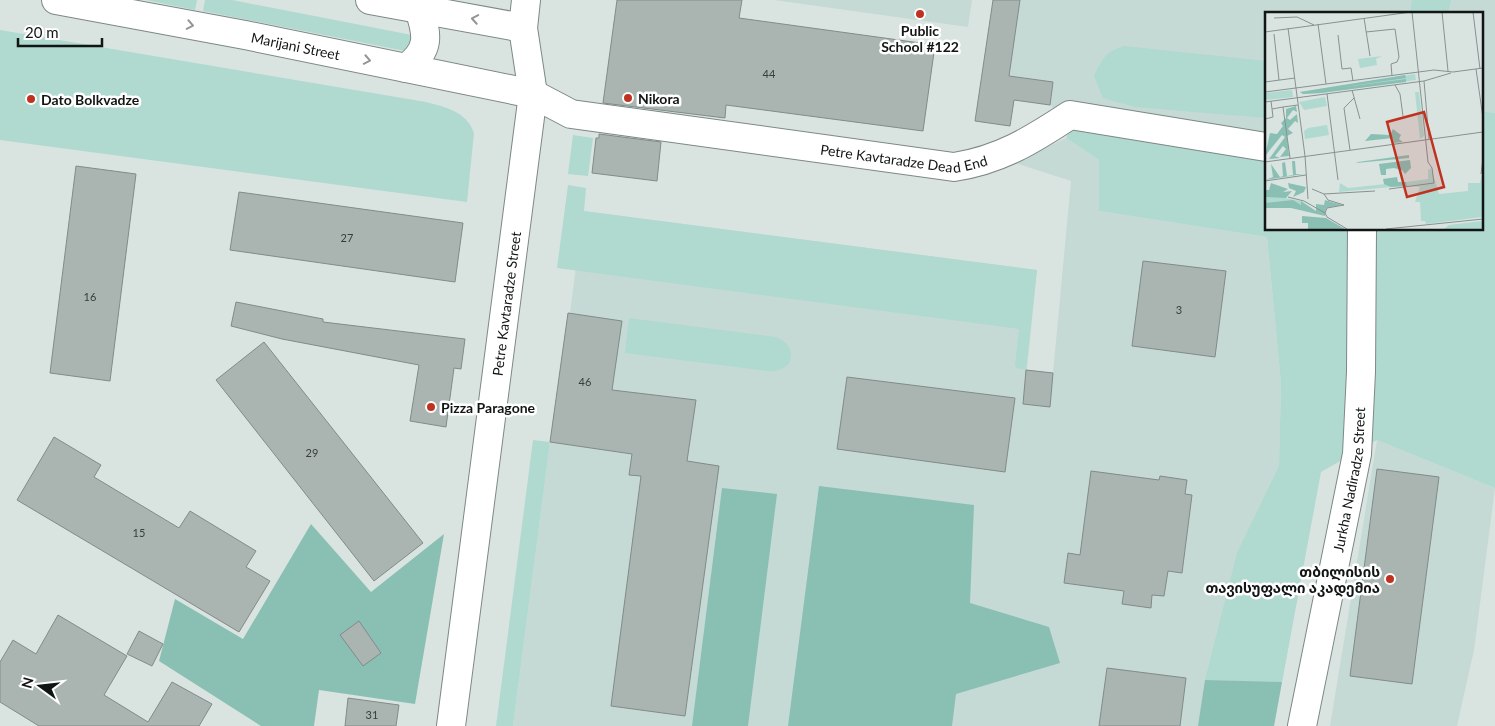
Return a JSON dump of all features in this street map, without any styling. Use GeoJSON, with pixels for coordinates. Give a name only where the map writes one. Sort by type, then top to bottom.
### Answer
{"type":"FeatureCollection","features":[{"type":"Feature","properties":{"kind":"street","name":"Marijani Street"},"geometry":{"type":"LineString","coordinates":[[56,0],[245,35],[533,94]]}},
{"type":"Feature","properties":{"kind":"street"},"geometry":{"type":"LineString","coordinates":[[370,0],[523,28]]}},
{"type":"Feature","properties":{"kind":"street","name":"Petre Kavtaradze Street"},"geometry":{"type":"LineString","coordinates":[[451,726],[533,94],[523,28],[526,0]]}},
{"type":"Feature","properties":{"kind":"street"},"geometry":{"type":"LineString","coordinates":[[406,68],[416,60],[425,45],[425,28],[419,9]]}},
{"type":"Feature","properties":{"kind":"street","name":"Petre Kavtaradze Dead End"},"geometry":{"type":"LineString","coordinates":[[533,94],[570,114],[954,167],[979,163],[1033,140],[1070,115],[1265,147]]}},
{"type":"Feature","properties":{"kind":"street","name":"Jurkha Nadiradze Street"},"geometry":{"type":"LineString","coordinates":[[1302,726],[1357,454],[1361,372],[1362,230]]}},
{"type":"Feature","properties":{"kind":"shaded area","name":"Public School #122"},"geometry":{"type":"Polygon","coordinates":[[[774,0],[972,0],[968,27],[774,0]]]}},
{"type":"Feature","properties":{"kind":"shaded area"},"geometry":{"type":"Polygon","coordinates":[[[1020,0],[1495,0],[1495,113],[1482,111],[1482,12],[1265,12],[1265,151],[1072,127],[1050,105],[1052,82],[1009,76],[1020,0]]]}},
{"type":"Feature","properties":{"kind":"shaded area"},"geometry":{"type":"Polygon","coordinates":[[[1066,138],[1099,160],[1099,211],[1267,237],[1281,383],[1279,466],[1320,472],[1274,726],[513,726],[550,442],[568,313],[570,313],[583,211],[1037,270],[1027,370],[1053,373],[1071,181],[1015,163],[1066,138]]]}},
{"type":"Feature","properties":{"kind":"shaded area"},"geometry":{"type":"Polygon","coordinates":[[[1377,440],[1495,488],[1474,650],[1457,726],[1330,726],[1377,440]]]}},
{"type":"Feature","properties":{"kind":"green space"},"geometry":{"type":"Polygon","coordinates":[[[146,0],[197,0],[195,10],[146,0]]]}},
{"type":"Feature","properties":{"kind":"green space"},"geometry":{"type":"Polygon","coordinates":[[[205,0],[232,0],[412,35],[419,40],[405,51],[203,11],[205,0]]]}},
{"type":"Feature","properties":{"kind":"green space"},"geometry":{"type":"Polygon","coordinates":[[[1412,0],[1451,0],[1448,12],[1410,12],[1412,0]]]}},
{"type":"Feature","properties":{"kind":"green space"},"geometry":{"type":"Polygon","coordinates":[[[0,30],[426,102],[448,108],[461,115],[471,126],[474,133],[467,202],[0,140],[0,30]]]}},
{"type":"Feature","properties":{"kind":"green space"},"geometry":{"type":"Polygon","coordinates":[[[1124,46],[1265,61],[1265,118],[1135,107],[1103,98],[1094,76],[1105,56],[1124,46]]]}},
{"type":"Feature","properties":{"kind":"green space"},"geometry":{"type":"Polygon","coordinates":[[[1482,111],[1495,113],[1495,488],[1377,440],[1321,472],[1282,682],[1205,680],[1237,553],[1279,466],[1281,383],[1267,237],[1099,211],[1099,160],[1066,138],[1072,127],[1265,151],[1265,230],[1482,230],[1482,111]]]}},
{"type":"Feature","properties":{"kind":"green space"},"geometry":{"type":"Polygon","coordinates":[[[573,135],[593,138],[588,176],[568,174],[573,135]]]}},
{"type":"Feature","properties":{"kind":"green space"},"geometry":{"type":"Polygon","coordinates":[[[568,185],[586,188],[584,211],[1037,270],[1026,370],[1017,368],[1015,365],[1019,329],[557,268],[568,185]]]}},
{"type":"Feature","properties":{"kind":"green space"},"geometry":{"type":"Polygon","coordinates":[[[629,318],[776,337],[788,346],[791,358],[784,367],[769,371],[625,353],[629,318]]]}},
{"type":"Feature","properties":{"kind":"green space"},"geometry":{"type":"Polygon","coordinates":[[[533,440],[550,442],[513,726],[496,726],[533,440]]]}},
{"type":"Feature","properties":{"kind":"green space"},"geometry":{"type":"Polygon","coordinates":[[[819,486],[974,505],[970,603],[1049,627],[1060,663],[956,694],[952,726],[788,726],[819,486]]]}},
{"type":"Feature","properties":{"kind":"green space"},"geometry":{"type":"Polygon","coordinates":[[[722,488],[777,494],[748,726],[692,726],[722,488]]]}},
{"type":"Feature","properties":{"kind":"green space"},"geometry":{"type":"Polygon","coordinates":[[[311,524],[371,592],[444,534],[415,704],[319,690],[314,726],[261,726],[159,661],[175,599],[243,639],[311,524]]]}},
{"type":"Feature","properties":{"kind":"green space"},"geometry":{"type":"Polygon","coordinates":[[[1205,680],[1282,682],[1274,726],[1198,726],[1205,680]]]}},
{"type":"Feature","properties":{"kind":"building"},"geometry":{"type":"Polygon","coordinates":[[[617,0],[742,0],[739,18],[935,45],[923,131],[726,105],[725,118],[603,103],[617,0]]]}},
{"type":"Feature","properties":{"kind":"building"},"geometry":{"type":"Polygon","coordinates":[[[993,0],[1020,0],[1009,76],[1053,82],[1050,105],[1014,100],[1010,126],[975,121],[993,0]]]}},
{"type":"Feature","properties":{"kind":"building"},"geometry":{"type":"Polygon","coordinates":[[[599,134],[661,142],[657,181],[592,173],[596,138],[599,138],[599,134]]]}},
{"type":"Feature","properties":{"kind":"building"},"geometry":{"type":"Polygon","coordinates":[[[76,166],[136,174],[110,381],[50,373],[76,166]]]}},
{"type":"Feature","properties":{"kind":"building"},"geometry":{"type":"Polygon","coordinates":[[[239,192],[463,223],[455,282],[230,250],[239,192]]]}},
{"type":"Feature","properties":{"kind":"building"},"geometry":{"type":"Polygon","coordinates":[[[1143,261],[1226,271],[1215,357],[1132,346],[1143,261]]]}},
{"type":"Feature","properties":{"kind":"building"},"geometry":{"type":"Polygon","coordinates":[[[236,302],[323,319],[323,322],[465,339],[461,369],[454,368],[446,427],[410,421],[419,365],[282,339],[231,326],[236,302]]]}},
{"type":"Feature","properties":{"kind":"building"},"geometry":{"type":"Polygon","coordinates":[[[568,313],[622,321],[612,390],[696,400],[687,461],[719,466],[685,716],[611,706],[641,476],[629,475],[632,454],[550,442],[568,313]]]}},
{"type":"Feature","properties":{"kind":"building"},"geometry":{"type":"Polygon","coordinates":[[[264,342],[423,543],[374,581],[216,380],[264,342]]]}},
{"type":"Feature","properties":{"kind":"building"},"geometry":{"type":"Polygon","coordinates":[[[1026,370],[1053,373],[1050,407],[1023,404],[1026,370]]]}},
{"type":"Feature","properties":{"kind":"building"},"geometry":{"type":"Polygon","coordinates":[[[847,377],[1015,398],[1005,472],[837,449],[847,377]]]}},
{"type":"Feature","properties":{"kind":"building"},"geometry":{"type":"Polygon","coordinates":[[[54,437],[101,465],[94,477],[179,528],[190,511],[256,551],[246,567],[270,581],[239,632],[17,500],[54,437]]]}},
{"type":"Feature","properties":{"kind":"building"},"geometry":{"type":"Polygon","coordinates":[[[1377,469],[1439,477],[1412,684],[1350,676],[1377,469]]]}},
{"type":"Feature","properties":{"kind":"building"},"geometry":{"type":"Polygon","coordinates":[[[1091,471],[1159,480],[1160,476],[1187,480],[1185,494],[1192,495],[1182,573],[1168,571],[1164,596],[1152,595],[1151,608],[1122,604],[1124,591],[1064,583],[1068,553],[1080,555],[1091,471]]]}},
{"type":"Feature","properties":{"kind":"building"},"geometry":{"type":"Polygon","coordinates":[[[58,615],[127,656],[104,695],[148,722],[172,682],[212,704],[199,726],[39,726],[0,702],[0,662],[13,640],[36,654],[58,615]]]}},
{"type":"Feature","properties":{"kind":"building"},"geometry":{"type":"Polygon","coordinates":[[[359,621],[381,653],[363,666],[340,635],[359,621]]]}},
{"type":"Feature","properties":{"kind":"building"},"geometry":{"type":"Polygon","coordinates":[[[139,631],[163,644],[152,666],[127,654],[139,631]]]}},
{"type":"Feature","properties":{"kind":"building"},"geometry":{"type":"Polygon","coordinates":[[[1107,668],[1186,678],[1180,726],[1099,726],[1107,668]]]}},
{"type":"Feature","properties":{"kind":"building"},"geometry":{"type":"Polygon","coordinates":[[[348,698],[399,705],[396,726],[345,726],[348,698]]]}},
{"type":"Feature","properties":{"kind":"place","name":"Public School #122"},"geometry":{"type":"Point","coordinates":[920,14]}},
{"type":"Feature","properties":{"kind":"place","name":"Nikora"},"geometry":{"type":"Point","coordinates":[628,98]}},
{"type":"Feature","properties":{"kind":"place","name":"Dato Bolkvadze"},"geometry":{"type":"Point","coordinates":[31,99]}},
{"type":"Feature","properties":{"kind":"place","name":"Pizza Paragone"},"geometry":{"type":"Point","coordinates":[431,407]}},
{"type":"Feature","properties":{"kind":"place","name":"თბილისის თავისუფალი აკადემია"},"geometry":{"type":"Point","coordinates":[1390,579]}}]}
